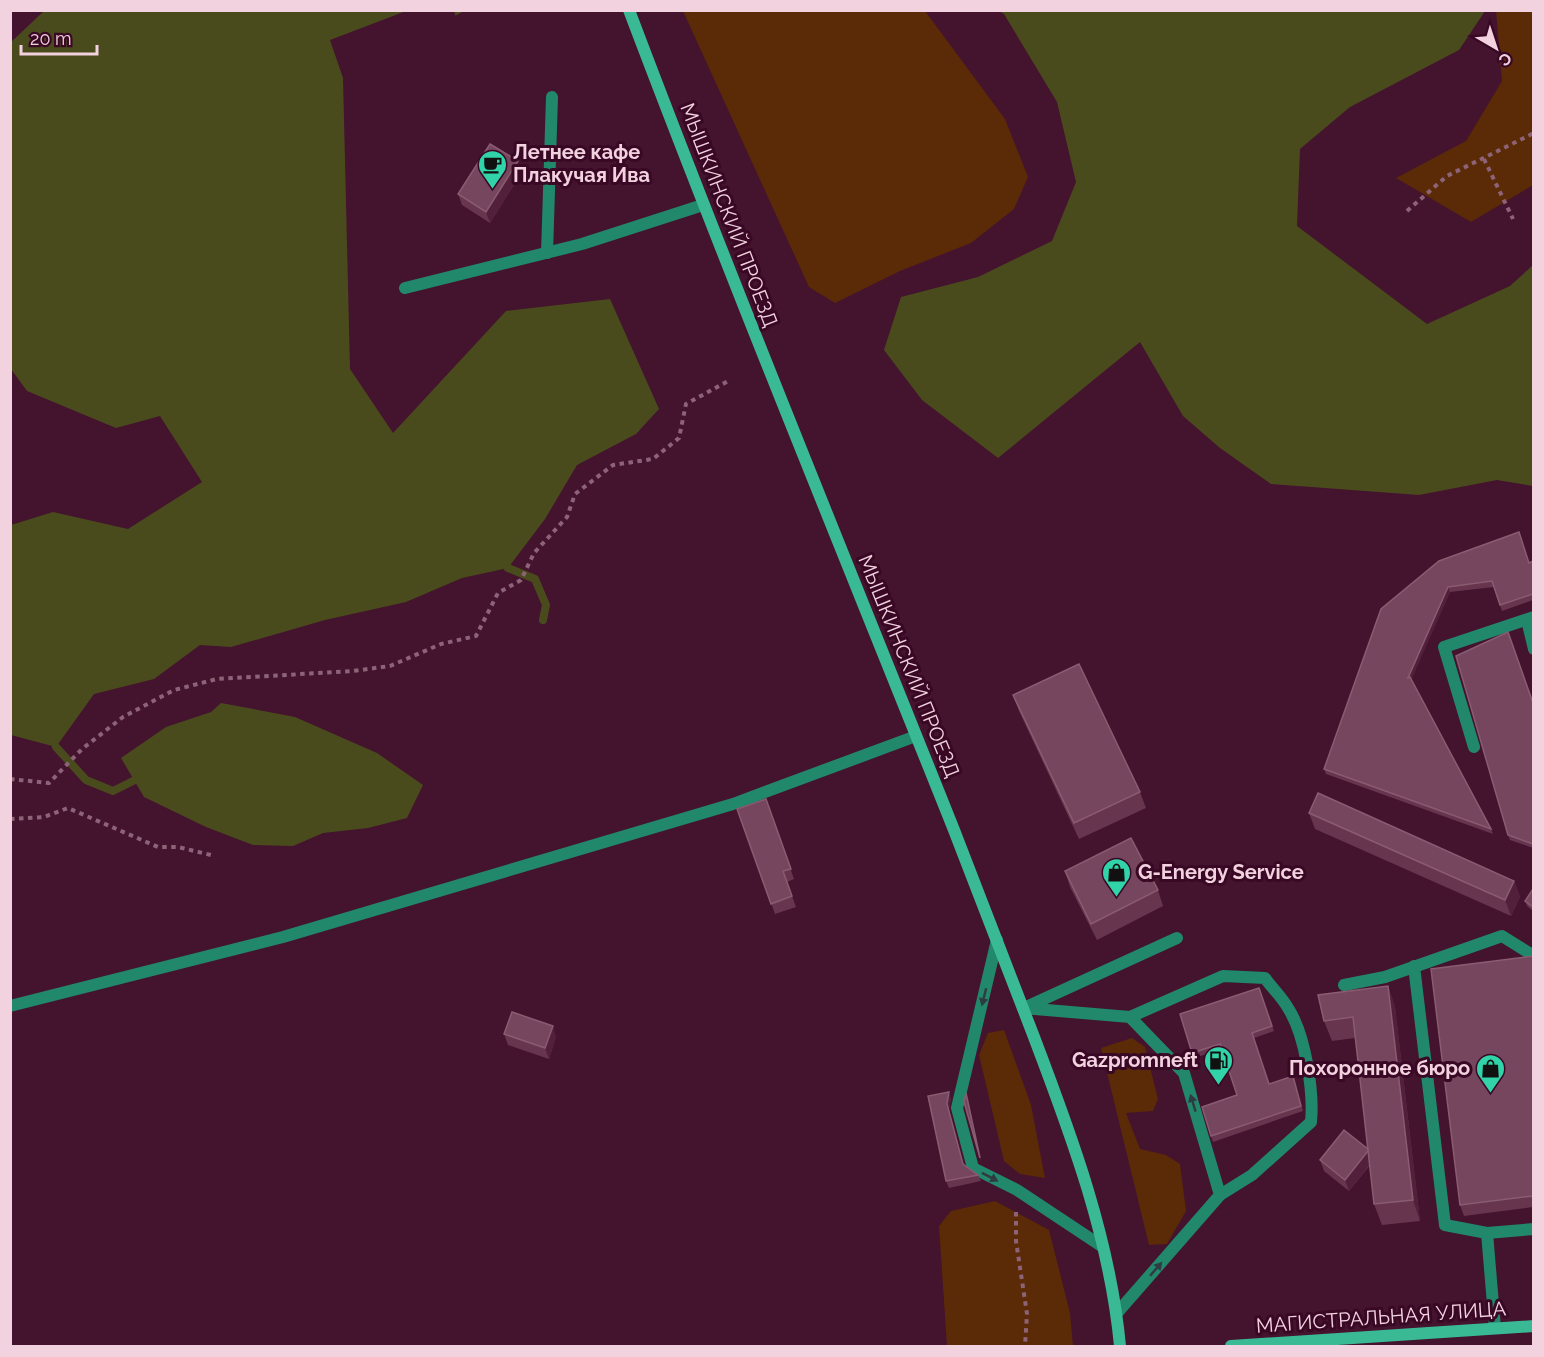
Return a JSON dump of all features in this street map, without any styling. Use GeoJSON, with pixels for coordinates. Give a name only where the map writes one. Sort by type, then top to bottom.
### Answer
{"type":"FeatureCollection","features":[{"type":"Feature","properties":{"kind":"main road","name":"МЫШКИНСКИЙ ПРОЕЗД"},"geometry":{"type":"LineString","coordinates":[[629,10],[703,205],[997,940],[1071,1135],[1103,1247],[1117,1313],[1120,1347]]}},
{"type":"Feature","properties":{"kind":"main road","name":"МАГИСТРАЛЬНАЯ УЛИЦА"},"geometry":{"type":"LineString","coordinates":[[1231,1347],[1533,1326]]}},
{"type":"Feature","properties":{"kind":"lane"},"geometry":{"type":"LineString","coordinates":[[547,252],[552,97]]}},
{"type":"Feature","properties":{"kind":"lane"},"geometry":{"type":"LineString","coordinates":[[405,288],[547,252],[703,205]]}},
{"type":"Feature","properties":{"kind":"lane"},"geometry":{"type":"LineString","coordinates":[[1474,747],[1444,647],[1530,619],[1533,649]]}},
{"type":"Feature","properties":{"kind":"lane"},"geometry":{"type":"LineString","coordinates":[[10,1006],[283,938],[721,807],[916,736]]}},
{"type":"Feature","properties":{"kind":"lane"},"geometry":{"type":"LineString","coordinates":[[1344,985],[1385,976],[1502,936],[1533,956]]}},
{"type":"Feature","properties":{"kind":"lane"},"geometry":{"type":"LineString","coordinates":[[1023,1008],[1177,938]]}},
{"type":"Feature","properties":{"kind":"lane"},"geometry":{"type":"LineString","coordinates":[[997,940],[957,1108],[973,1168],[1017,1190],[1103,1247]]}},
{"type":"Feature","properties":{"kind":"lane"},"geometry":{"type":"LineString","coordinates":[[1414,966],[1445,1225],[1487,1233],[1533,1229]]}},
{"type":"Feature","properties":{"kind":"lane"},"geometry":{"type":"LineString","coordinates":[[1023,1008],[1130,1017],[1223,976],[1265,978],[1289,1009],[1308,1063],[1313,1100],[1311,1122],[1252,1174],[1220,1195],[1117,1313]]}},
{"type":"Feature","properties":{"kind":"lane"},"geometry":{"type":"LineString","coordinates":[[1130,1017],[1184,1073],[1220,1195]]}},
{"type":"Feature","properties":{"kind":"lane"},"geometry":{"type":"LineString","coordinates":[[1487,1233],[1495,1328]]}},
{"type":"Feature","properties":{"kind":"path"},"geometry":{"type":"LineString","coordinates":[[1407,211],[1447,176],[1533,134]]}},
{"type":"Feature","properties":{"kind":"path"},"geometry":{"type":"LineString","coordinates":[[1484,159],[1514,219]]}},
{"type":"Feature","properties":{"kind":"path"},"geometry":{"type":"LineString","coordinates":[[10,779],[49,783],[82,749],[123,717],[174,690],[217,679],[353,671],[390,666],[441,644],[476,636],[498,592],[521,580],[534,553],[567,516],[575,494],[613,465],[654,459],[679,438],[686,404],[730,380]]}},
{"type":"Feature","properties":{"kind":"path"},"geometry":{"type":"LineString","coordinates":[[10,819],[44,817],[68,808],[158,847],[177,847],[211,855]]}},
{"type":"Feature","properties":{"kind":"path"},"geometry":{"type":"LineString","coordinates":[[1017,1190],[1016,1241],[1027,1314],[1025,1347]]}},
{"type":"Feature","properties":{"kind":"shaded area"},"geometry":{"type":"Polygon","coordinates":[[[44,11],[464,11],[343,78],[350,369],[393,433],[506,311],[610,299],[659,409],[636,434],[577,465],[545,519],[508,568],[462,578],[406,602],[325,620],[231,647],[200,645],[154,679],[94,694],[56,747],[11,735],[11,525],[53,512],[128,529],[202,482],[160,416],[116,428],[27,391],[11,369],[10,43],[44,11]]]}},
{"type":"Feature","properties":{"kind":"shaded area"},"geometry":{"type":"Polygon","coordinates":[[[683,11],[925,11],[1005,119],[1028,177],[1014,209],[971,243],[900,271],[835,303],[809,287],[683,11]]]}},
{"type":"Feature","properties":{"kind":"shaded area"},"geometry":{"type":"Polygon","coordinates":[[[999,11],[1485,11],[1459,50],[1350,107],[1300,149],[1297,226],[1427,324],[1510,286],[1533,265],[1533,486],[1497,480],[1419,495],[1271,484],[1220,448],[1183,416],[1140,342],[998,458],[922,400],[884,350],[901,297],[978,277],[1052,241],[1076,182],[1057,102],[1004,14],[999,11]]]}},
{"type":"Feature","properties":{"kind":"shaded area"},"geometry":{"type":"Polygon","coordinates":[[[1496,11],[1533,11],[1533,185],[1471,222],[1396,178],[1466,141],[1502,81],[1496,11]]]}},
{"type":"Feature","properties":{"kind":"shaded area"},"geometry":{"type":"Polygon","coordinates":[[[221,703],[295,717],[377,753],[423,785],[407,818],[368,828],[323,833],[293,846],[253,845],[206,827],[144,797],[121,758],[166,727],[211,712],[221,703]]]}},
{"type":"Feature","properties":{"kind":"shaded area"},"geometry":{"type":"Polygon","coordinates":[[[1004,1030],[1031,1105],[1045,1178],[1020,1174],[1004,1161],[979,1055],[988,1033],[1004,1030]]]}},
{"type":"Feature","properties":{"kind":"shaded area"},"geometry":{"type":"Polygon","coordinates":[[[1132,1038],[1145,1047],[1158,1099],[1153,1111],[1126,1113],[1140,1149],[1166,1155],[1180,1164],[1186,1211],[1167,1244],[1149,1245],[1101,1048],[1132,1038]]]}},
{"type":"Feature","properties":{"kind":"shaded area"},"geometry":{"type":"Polygon","coordinates":[[[995,1201],[1049,1230],[1070,1313],[1073,1346],[947,1346],[939,1226],[951,1211],[995,1201]]]}},
{"type":"Feature","properties":{"kind":"pier"},"geometry":{"type":"Polygon","coordinates":[[[406,11],[454,11],[456,17],[343,78],[330,40],[406,11]]]}},
{"type":"Feature","properties":{"kind":"building","name":"Летнее кафе Плакучая Ива"},"geometry":{"type":"Polygon","coordinates":[[[490,144],[518,161],[486,212],[458,194],[490,144]]]}},
{"type":"Feature","properties":{"kind":"building"},"geometry":{"type":"Polygon","coordinates":[[[1519,532],[1529,563],[1533,561],[1533,594],[1500,605],[1492,581],[1448,587],[1408,678],[1410,677],[1491,829],[1324,769],[1381,609],[1439,561],[1519,532]]]}},
{"type":"Feature","properties":{"kind":"building"},"geometry":{"type":"Polygon","coordinates":[[[1508,632],[1533,703],[1533,844],[1508,835],[1456,656],[1508,632]]]}},
{"type":"Feature","properties":{"kind":"building"},"geometry":{"type":"Polygon","coordinates":[[[1079,664],[1140,792],[1074,823],[1013,695],[1079,664]]]}},
{"type":"Feature","properties":{"kind":"building"},"geometry":{"type":"Polygon","coordinates":[[[1318,793],[1514,881],[1505,900],[1309,813],[1318,793]]]}},
{"type":"Feature","properties":{"kind":"building"},"geometry":{"type":"Polygon","coordinates":[[[766,799],[791,869],[783,871],[792,896],[771,904],[737,809],[766,799]]]}},
{"type":"Feature","properties":{"kind":"building","name":"G-Energy Service"},"geometry":{"type":"Polygon","coordinates":[[[1131,838],[1158,890],[1091,924],[1065,871],[1131,838]]]}},
{"type":"Feature","properties":{"kind":"building"},"geometry":{"type":"Polygon","coordinates":[[[1533,889],[1533,907],[1525,901],[1533,889]]]}},
{"type":"Feature","properties":{"kind":"building","name":"Похоронное бюро"},"geometry":{"type":"Polygon","coordinates":[[[1533,956],[1533,1196],[1460,1205],[1431,969],[1533,956]]]}},
{"type":"Feature","properties":{"kind":"building"},"geometry":{"type":"Polygon","coordinates":[[[1388,986],[1413,1200],[1374,1204],[1353,1017],[1324,1021],[1318,995],[1388,986]]]}},
{"type":"Feature","properties":{"kind":"building"},"geometry":{"type":"Polygon","coordinates":[[[1259,988],[1272,1026],[1252,1033],[1269,1084],[1293,1076],[1301,1106],[1211,1136],[1202,1107],[1237,1095],[1220,1044],[1192,1053],[1180,1014],[1259,988]]]}},
{"type":"Feature","properties":{"kind":"building"},"geometry":{"type":"Polygon","coordinates":[[[512,1012],[553,1026],[545,1048],[504,1034],[512,1012]]]}},
{"type":"Feature","properties":{"kind":"building"},"geometry":{"type":"Polygon","coordinates":[[[949,1092],[947,1104],[963,1164],[978,1175],[946,1181],[928,1096],[949,1092]]]}},
{"type":"Feature","properties":{"kind":"building"},"geometry":{"type":"Polygon","coordinates":[[[966,1093],[980,1158],[964,1102],[966,1093]]]}},
{"type":"Feature","properties":{"kind":"building"},"geometry":{"type":"Polygon","coordinates":[[[1344,1130],[1368,1149],[1345,1180],[1320,1160],[1344,1130]]]}},
{"type":"Feature","properties":{"kind":"waterway"},"geometry":{"type":"LineString","coordinates":[[508,568],[535,579],[546,605],[543,620]]}},
{"type":"Feature","properties":{"kind":"waterway"},"geometry":{"type":"LineString","coordinates":[[56,747],[86,780],[113,791],[133,781]]}},
{"type":"Feature","properties":{"kind":"place","name":"Летнее кафе Плакучая Ива"},"geometry":{"type":"Point","coordinates":[492,190]}},
{"type":"Feature","properties":{"kind":"place","name":"G-Energy Service"},"geometry":{"type":"Point","coordinates":[1117,898]}},
{"type":"Feature","properties":{"kind":"place","name":"Gazpromneft"},"geometry":{"type":"Point","coordinates":[1219,1086]}},
{"type":"Feature","properties":{"kind":"place","name":"Похоронное бюро"},"geometry":{"type":"Point","coordinates":[1491,1094]}}]}
